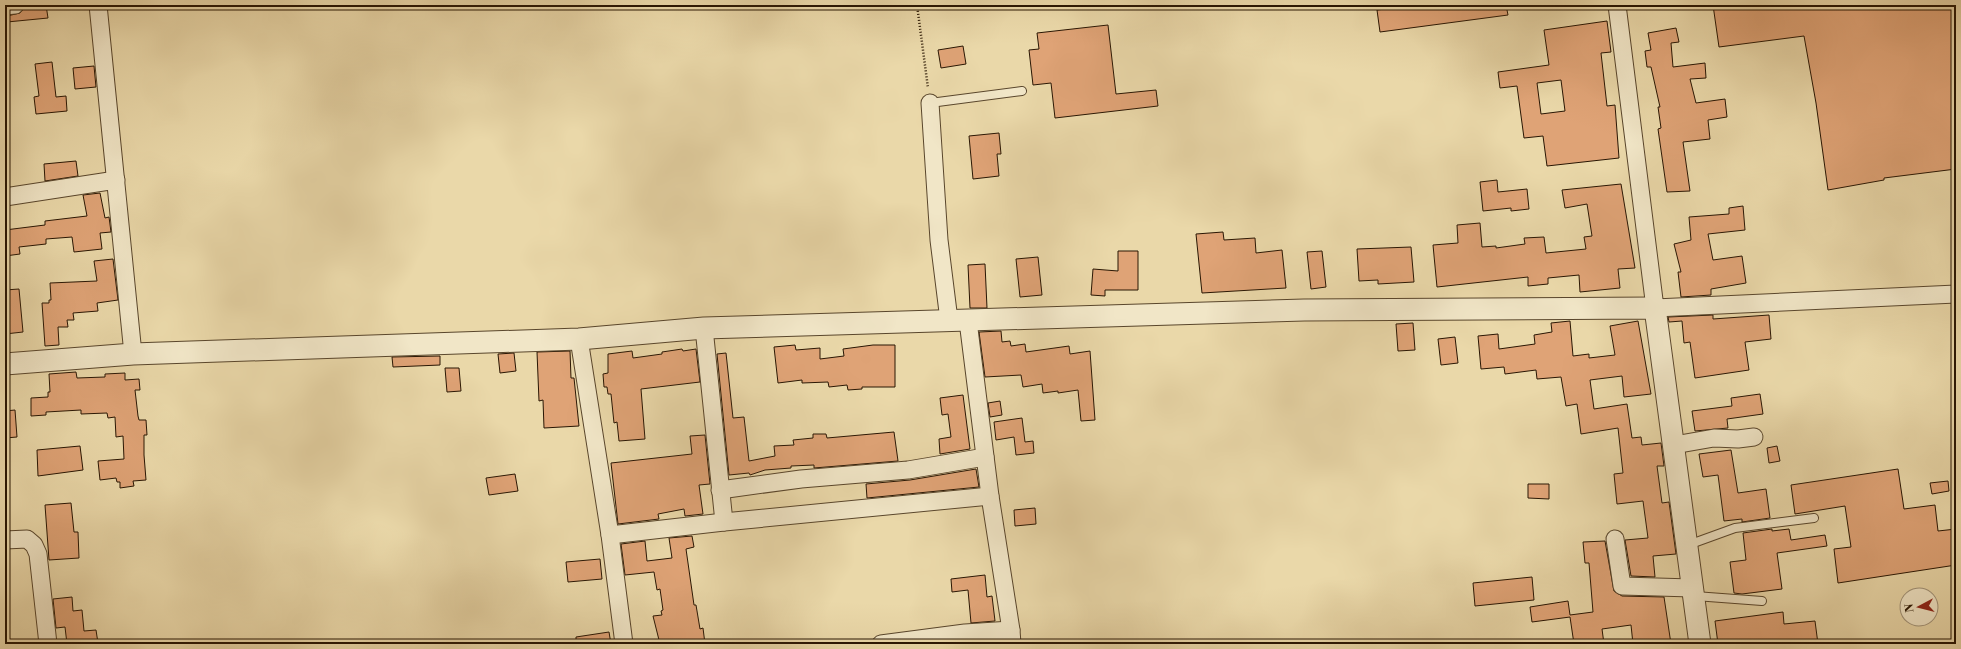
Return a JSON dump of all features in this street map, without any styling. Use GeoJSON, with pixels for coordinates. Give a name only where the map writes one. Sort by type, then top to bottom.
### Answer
{"type":"FeatureCollection","features":[{"type":"Feature","properties":{"kind":"street"},"geometry":{"type":"LineString","coordinates":[[5,6],[14,5]]}},
{"type":"Feature","properties":{"kind":"street"},"geometry":{"type":"LineString","coordinates":[[98,5],[133,354]]}},
{"type":"Feature","properties":{"kind":"street"},"geometry":{"type":"LineString","coordinates":[[1617,5],[1655,308],[1700,644]]}},
{"type":"Feature","properties":{"kind":"street"},"geometry":{"type":"LineString","coordinates":[[881,644],[965,633],[1011,637],[985,457],[959,321],[938,240],[930,103]]}},
{"type":"Feature","properties":{"kind":"street"},"geometry":{"type":"LineString","coordinates":[[5,197],[116,180]]}},
{"type":"Feature","properties":{"kind":"street"},"geometry":{"type":"LineString","coordinates":[[5,364],[133,354],[579,339],[704,328],[1304,310],[1655,308],[1956,294]]}},
{"type":"Feature","properties":{"kind":"street"},"geometry":{"type":"LineString","coordinates":[[704,328],[724,522]]}},
{"type":"Feature","properties":{"kind":"street"},"geometry":{"type":"LineString","coordinates":[[579,339],[610,535],[624,644]]}},
{"type":"Feature","properties":{"kind":"street"},"geometry":{"type":"LineString","coordinates":[[1674,445],[1714,438],[1738,440],[1754,437]]}},
{"type":"Feature","properties":{"kind":"street"},"geometry":{"type":"LineString","coordinates":[[720,490],[801,479],[908,470],[985,457]]}},
{"type":"Feature","properties":{"kind":"street"},"geometry":{"type":"LineString","coordinates":[[610,535],[724,522],[990,496]]}},
{"type":"Feature","properties":{"kind":"street"},"geometry":{"type":"LineString","coordinates":[[5,540],[27,539],[34,545],[38,554],[48,644]]}},
{"type":"Feature","properties":{"kind":"street"},"geometry":{"type":"LineString","coordinates":[[1615,539],[1622,586],[1693,592]]}},
{"type":"Feature","properties":{"kind":"lane"},"geometry":{"type":"LineString","coordinates":[[930,103],[1022,91]]}},
{"type":"Feature","properties":{"kind":"lane"},"geometry":{"type":"LineString","coordinates":[[1687,546],[1735,528],[1814,518]]}},
{"type":"Feature","properties":{"kind":"lane"},"geometry":{"type":"LineString","coordinates":[[1693,592],[1762,601]]}},
{"type":"Feature","properties":{"kind":"path"},"geometry":{"type":"LineString","coordinates":[[917,5],[930,103]]}},
{"type":"Feature","properties":{"kind":"building"},"geometry":{"type":"Polygon","coordinates":[[[46,5],[48,18],[7,22],[7,16],[20,13],[25,6],[46,5]]]}},
{"type":"Feature","properties":{"kind":"building"},"geometry":{"type":"Polygon","coordinates":[[[1417,5],[1506,5],[1508,15],[1380,32],[1377,10],[1417,5]]]}},
{"type":"Feature","properties":{"kind":"building"},"geometry":{"type":"Polygon","coordinates":[[[1713,5],[1956,5],[1956,169],[1884,178],[1884,180],[1828,190],[1816,103],[1804,36],[1719,47],[1713,5]]]}},
{"type":"Feature","properties":{"kind":"building"},"geometry":{"type":"Polygon","coordinates":[[[1607,21],[1611,52],[1601,53],[1607,106],[1615,105],[1619,158],[1547,166],[1543,136],[1524,138],[1517,86],[1500,88],[1498,72],[1549,65],[1544,30],[1607,21]],[[1561,80],[1537,83],[1541,114],[1565,111],[1561,80]]]}},
{"type":"Feature","properties":{"kind":"building"},"geometry":{"type":"Polygon","coordinates":[[[1108,25],[1116,94],[1156,90],[1158,106],[1055,118],[1051,83],[1033,85],[1029,50],[1039,49],[1037,33],[1108,25]]]}},
{"type":"Feature","properties":{"kind":"building"},"geometry":{"type":"Polygon","coordinates":[[[1676,28],[1679,42],[1671,43],[1673,67],[1705,63],[1706,78],[1690,79],[1696,103],[1725,99],[1727,117],[1708,120],[1710,139],[1683,142],[1690,191],[1667,192],[1658,129],[1661,128],[1658,107],[1660,107],[1651,67],[1647,67],[1645,51],[1651,50],[1648,33],[1676,28]]]}},
{"type":"Feature","properties":{"kind":"building"},"geometry":{"type":"Polygon","coordinates":[[[963,46],[966,64],[941,68],[938,50],[963,46]]]}},
{"type":"Feature","properties":{"kind":"building"},"geometry":{"type":"Polygon","coordinates":[[[52,62],[56,97],[66,96],[67,111],[36,114],[34,97],[39,96],[35,64],[52,62]]]}},
{"type":"Feature","properties":{"kind":"building"},"geometry":{"type":"Polygon","coordinates":[[[94,66],[96,87],[75,89],[73,68],[94,66]]]}},
{"type":"Feature","properties":{"kind":"building"},"geometry":{"type":"Polygon","coordinates":[[[999,133],[1001,154],[997,154],[999,176],[973,179],[969,136],[999,133]]]}},
{"type":"Feature","properties":{"kind":"building"},"geometry":{"type":"Polygon","coordinates":[[[76,161],[78,176],[45,181],[44,164],[76,161]]]}},
{"type":"Feature","properties":{"kind":"building"},"geometry":{"type":"Polygon","coordinates":[[[1497,180],[1498,192],[1527,189],[1529,209],[1511,211],[1511,208],[1483,211],[1480,182],[1497,180]]]}},
{"type":"Feature","properties":{"kind":"building"},"geometry":{"type":"Polygon","coordinates":[[[1621,184],[1635,268],[1618,269],[1620,288],[1580,292],[1579,275],[1548,278],[1548,284],[1528,286],[1528,277],[1437,287],[1433,245],[1458,243],[1457,225],[1480,223],[1482,247],[1496,246],[1496,248],[1525,244],[1524,238],[1544,237],[1546,253],[1586,249],[1584,237],[1592,236],[1587,204],[1565,208],[1562,190],[1621,184]]]}},
{"type":"Feature","properties":{"kind":"building"},"geometry":{"type":"Polygon","coordinates":[[[100,193],[105,218],[109,217],[111,232],[100,233],[102,249],[74,252],[72,237],[46,239],[46,244],[19,247],[20,254],[5,256],[5,230],[45,225],[45,221],[87,216],[83,195],[100,193]]]}},
{"type":"Feature","properties":{"kind":"building"},"geometry":{"type":"Polygon","coordinates":[[[1743,206],[1745,230],[1708,234],[1713,260],[1742,256],[1746,283],[1711,289],[1711,295],[1681,297],[1678,272],[1681,272],[1674,244],[1691,240],[1689,217],[1729,214],[1729,208],[1743,206]]]}},
{"type":"Feature","properties":{"kind":"building"},"geometry":{"type":"Polygon","coordinates":[[[1223,232],[1224,240],[1255,238],[1256,253],[1282,250],[1286,288],[1202,293],[1196,234],[1223,232]]]}},
{"type":"Feature","properties":{"kind":"building"},"geometry":{"type":"Polygon","coordinates":[[[1411,247],[1414,282],[1378,284],[1378,280],[1359,281],[1357,249],[1411,247]]]}},
{"type":"Feature","properties":{"kind":"building"},"geometry":{"type":"Polygon","coordinates":[[[1118,251],[1138,251],[1138,290],[1105,290],[1105,296],[1091,295],[1093,269],[1118,271],[1118,251]]]}},
{"type":"Feature","properties":{"kind":"building"},"geometry":{"type":"Polygon","coordinates":[[[1322,251],[1326,287],[1311,289],[1307,252],[1322,251]]]}},
{"type":"Feature","properties":{"kind":"building"},"geometry":{"type":"Polygon","coordinates":[[[1038,257],[1042,295],[1020,297],[1016,259],[1038,257]]]}},
{"type":"Feature","properties":{"kind":"building"},"geometry":{"type":"Polygon","coordinates":[[[113,259],[118,300],[97,303],[98,311],[73,313],[74,320],[67,320],[68,327],[58,327],[59,345],[45,346],[42,303],[49,303],[49,300],[51,300],[50,283],[97,281],[94,261],[113,259]]]}},
{"type":"Feature","properties":{"kind":"building"},"geometry":{"type":"Polygon","coordinates":[[[985,264],[987,308],[970,308],[968,265],[985,264]]]}},
{"type":"Feature","properties":{"kind":"building"},"geometry":{"type":"Polygon","coordinates":[[[19,289],[23,332],[5,334],[5,290],[19,289]]]}},
{"type":"Feature","properties":{"kind":"building"},"geometry":{"type":"Polygon","coordinates":[[[1713,315],[1713,319],[1769,315],[1771,339],[1745,342],[1749,370],[1695,378],[1690,342],[1684,343],[1682,321],[1669,322],[1668,317],[1713,315]]]}},
{"type":"Feature","properties":{"kind":"building"},"geometry":{"type":"Polygon","coordinates":[[[1570,321],[1573,356],[1589,354],[1589,358],[1615,355],[1610,326],[1638,321],[1651,394],[1624,397],[1622,376],[1590,380],[1594,409],[1627,404],[1632,438],[1641,437],[1642,445],[1661,443],[1664,466],[1657,466],[1662,503],[1669,502],[1676,554],[1653,556],[1655,577],[1631,576],[1625,540],[1648,538],[1643,501],[1617,504],[1614,474],[1623,473],[1618,428],[1581,434],[1577,404],[1566,406],[1561,377],[1537,379],[1536,370],[1505,374],[1504,367],[1481,369],[1478,336],[1498,334],[1499,349],[1535,344],[1534,335],[1552,332],[1551,323],[1570,321]]]}},
{"type":"Feature","properties":{"kind":"building"},"geometry":{"type":"Polygon","coordinates":[[[1413,323],[1415,350],[1398,351],[1396,324],[1413,323]]]}},
{"type":"Feature","properties":{"kind":"building"},"geometry":{"type":"Polygon","coordinates":[[[1001,331],[1002,342],[1010,341],[1011,346],[1025,344],[1026,352],[1069,346],[1070,354],[1090,351],[1095,420],[1081,421],[1078,390],[1058,393],[1058,391],[1043,393],[1042,384],[1023,387],[1021,375],[985,377],[979,332],[1001,331]]]}},
{"type":"Feature","properties":{"kind":"building"},"geometry":{"type":"Polygon","coordinates":[[[1455,337],[1458,363],[1441,365],[1438,339],[1455,337]]]}},
{"type":"Feature","properties":{"kind":"building"},"geometry":{"type":"Polygon","coordinates":[[[795,345],[796,350],[820,348],[820,359],[844,356],[843,349],[873,345],[895,345],[895,387],[862,387],[862,389],[848,390],[847,385],[829,387],[828,382],[802,383],[802,380],[778,383],[774,347],[795,345]]]}},
{"type":"Feature","properties":{"kind":"building"},"geometry":{"type":"Polygon","coordinates":[[[682,349],[683,351],[696,349],[700,382],[641,389],[645,439],[619,441],[617,422],[614,423],[611,394],[608,394],[607,387],[604,387],[603,374],[608,373],[608,354],[632,351],[633,358],[662,354],[662,352],[682,349]]]}},
{"type":"Feature","properties":{"kind":"building"},"geometry":{"type":"Polygon","coordinates":[[[570,351],[571,378],[574,378],[579,426],[544,428],[543,400],[539,401],[537,352],[570,351]]]}},
{"type":"Feature","properties":{"kind":"building"},"geometry":{"type":"Polygon","coordinates":[[[514,353],[516,371],[500,373],[498,354],[514,353]]]}},
{"type":"Feature","properties":{"kind":"building"},"geometry":{"type":"Polygon","coordinates":[[[726,353],[733,418],[744,417],[749,461],[775,456],[774,446],[794,445],[793,440],[813,438],[813,434],[826,434],[827,438],[894,432],[898,461],[814,468],[814,465],[791,466],[791,468],[765,470],[750,475],[749,473],[729,475],[717,354],[726,353]]]}},
{"type":"Feature","properties":{"kind":"building"},"geometry":{"type":"Polygon","coordinates":[[[440,356],[440,365],[393,367],[392,357],[440,356]]]}},
{"type":"Feature","properties":{"kind":"building"},"geometry":{"type":"Polygon","coordinates":[[[445,368],[459,368],[461,391],[447,392],[445,368]]]}},
{"type":"Feature","properties":{"kind":"building"},"geometry":{"type":"Polygon","coordinates":[[[76,372],[77,378],[105,377],[105,374],[125,373],[125,380],[139,379],[140,390],[135,390],[139,420],[146,420],[147,435],[144,435],[144,455],[146,480],[133,481],[134,486],[120,488],[120,482],[117,482],[116,478],[100,480],[98,461],[124,459],[123,436],[116,437],[115,417],[108,418],[107,413],[81,414],[81,410],[46,412],[46,415],[31,416],[31,398],[48,397],[48,392],[50,392],[49,374],[76,372]]]}},
{"type":"Feature","properties":{"kind":"building"},"geometry":{"type":"Polygon","coordinates":[[[1760,394],[1763,414],[1727,419],[1728,428],[1695,431],[1692,411],[1732,406],[1731,398],[1760,394]]]}},
{"type":"Feature","properties":{"kind":"building"},"geometry":{"type":"Polygon","coordinates":[[[963,395],[970,449],[940,454],[939,439],[951,437],[948,414],[942,415],[940,398],[963,395]]]}},
{"type":"Feature","properties":{"kind":"building"},"geometry":{"type":"Polygon","coordinates":[[[1000,401],[1002,415],[990,417],[988,403],[1000,401]]]}},
{"type":"Feature","properties":{"kind":"building"},"geometry":{"type":"Polygon","coordinates":[[[15,410],[17,437],[5,438],[5,411],[15,410]]]}},
{"type":"Feature","properties":{"kind":"building"},"geometry":{"type":"Polygon","coordinates":[[[1022,418],[1025,442],[1033,441],[1034,453],[1016,455],[1014,437],[996,440],[994,422],[1022,418]]]}},
{"type":"Feature","properties":{"kind":"building"},"geometry":{"type":"Polygon","coordinates":[[[705,435],[710,484],[699,485],[703,514],[685,516],[684,509],[658,514],[659,519],[618,524],[611,463],[692,454],[690,436],[705,435]]]}},
{"type":"Feature","properties":{"kind":"building"},"geometry":{"type":"Polygon","coordinates":[[[80,446],[83,470],[38,476],[37,450],[80,446]]]}},
{"type":"Feature","properties":{"kind":"building"},"geometry":{"type":"Polygon","coordinates":[[[1777,446],[1780,461],[1769,463],[1767,448],[1777,446]]]}},
{"type":"Feature","properties":{"kind":"building"},"geometry":{"type":"Polygon","coordinates":[[[1731,450],[1738,493],[1766,489],[1770,518],[1742,522],[1742,519],[1724,521],[1718,475],[1703,477],[1699,454],[1731,450]]]}},
{"type":"Feature","properties":{"kind":"building"},"geometry":{"type":"Polygon","coordinates":[[[976,469],[979,487],[867,498],[866,484],[910,480],[976,469]]]}},
{"type":"Feature","properties":{"kind":"building"},"geometry":{"type":"Polygon","coordinates":[[[1898,469],[1904,509],[1935,505],[1938,531],[1956,529],[1956,565],[1838,583],[1834,549],[1851,547],[1845,506],[1795,514],[1791,485],[1898,469]]]}},
{"type":"Feature","properties":{"kind":"building"},"geometry":{"type":"Polygon","coordinates":[[[515,474],[518,491],[489,495],[486,478],[515,474]]]}},
{"type":"Feature","properties":{"kind":"building"},"geometry":{"type":"Polygon","coordinates":[[[1948,481],[1949,491],[1932,494],[1930,483],[1948,481]]]}},
{"type":"Feature","properties":{"kind":"building"},"geometry":{"type":"Polygon","coordinates":[[[1528,484],[1549,484],[1549,499],[1528,498],[1528,484]]]}},
{"type":"Feature","properties":{"kind":"building"},"geometry":{"type":"Polygon","coordinates":[[[71,503],[74,532],[78,532],[79,558],[49,560],[45,505],[71,503]]]}},
{"type":"Feature","properties":{"kind":"building"},"geometry":{"type":"Polygon","coordinates":[[[1035,508],[1036,524],[1015,526],[1014,510],[1035,508]]]}},
{"type":"Feature","properties":{"kind":"building"},"geometry":{"type":"Polygon","coordinates":[[[1772,529],[1772,531],[1789,529],[1791,540],[1825,535],[1827,546],[1777,553],[1782,589],[1742,594],[1734,593],[1730,562],[1746,560],[1743,533],[1772,529]]]}},
{"type":"Feature","properties":{"kind":"building"},"geometry":{"type":"Polygon","coordinates":[[[692,536],[694,547],[686,549],[694,605],[696,605],[700,629],[703,628],[705,644],[660,644],[653,616],[662,615],[661,611],[663,610],[660,589],[657,590],[654,572],[625,575],[621,544],[645,541],[647,561],[672,558],[669,538],[692,536]]]}},
{"type":"Feature","properties":{"kind":"building"},"geometry":{"type":"Polygon","coordinates":[[[1605,541],[1614,591],[1622,596],[1664,597],[1671,644],[1633,644],[1631,625],[1602,629],[1604,644],[1574,644],[1570,617],[1532,622],[1530,607],[1568,601],[1570,615],[1593,612],[1589,563],[1585,563],[1583,542],[1605,541]]]}},
{"type":"Feature","properties":{"kind":"building"},"geometry":{"type":"Polygon","coordinates":[[[600,559],[602,579],[568,582],[566,562],[600,559]]]}},
{"type":"Feature","properties":{"kind":"building"},"geometry":{"type":"Polygon","coordinates":[[[985,575],[987,597],[992,596],[995,621],[971,623],[968,590],[952,592],[951,579],[985,575]]]}},
{"type":"Feature","properties":{"kind":"building"},"geometry":{"type":"Polygon","coordinates":[[[1532,577],[1534,600],[1475,606],[1473,583],[1532,577]]]}},
{"type":"Feature","properties":{"kind":"building"},"geometry":{"type":"Polygon","coordinates":[[[72,597],[73,611],[82,610],[84,631],[96,630],[98,643],[67,644],[65,627],[56,628],[53,599],[72,597]]]}},
{"type":"Feature","properties":{"kind":"building"},"geometry":{"type":"Polygon","coordinates":[[[1783,612],[1784,624],[1815,621],[1818,644],[1791,644],[1790,640],[1767,644],[1718,644],[1715,621],[1783,612]]]}},
{"type":"Feature","properties":{"kind":"building"},"geometry":{"type":"Polygon","coordinates":[[[609,632],[611,644],[576,644],[576,637],[609,632]]]}},
{"type":"Feature","properties":{"kind":"building"},"geometry":{"type":"Polygon","coordinates":[[[997,641],[997,644],[974,644],[974,642],[997,641]]]}}]}
